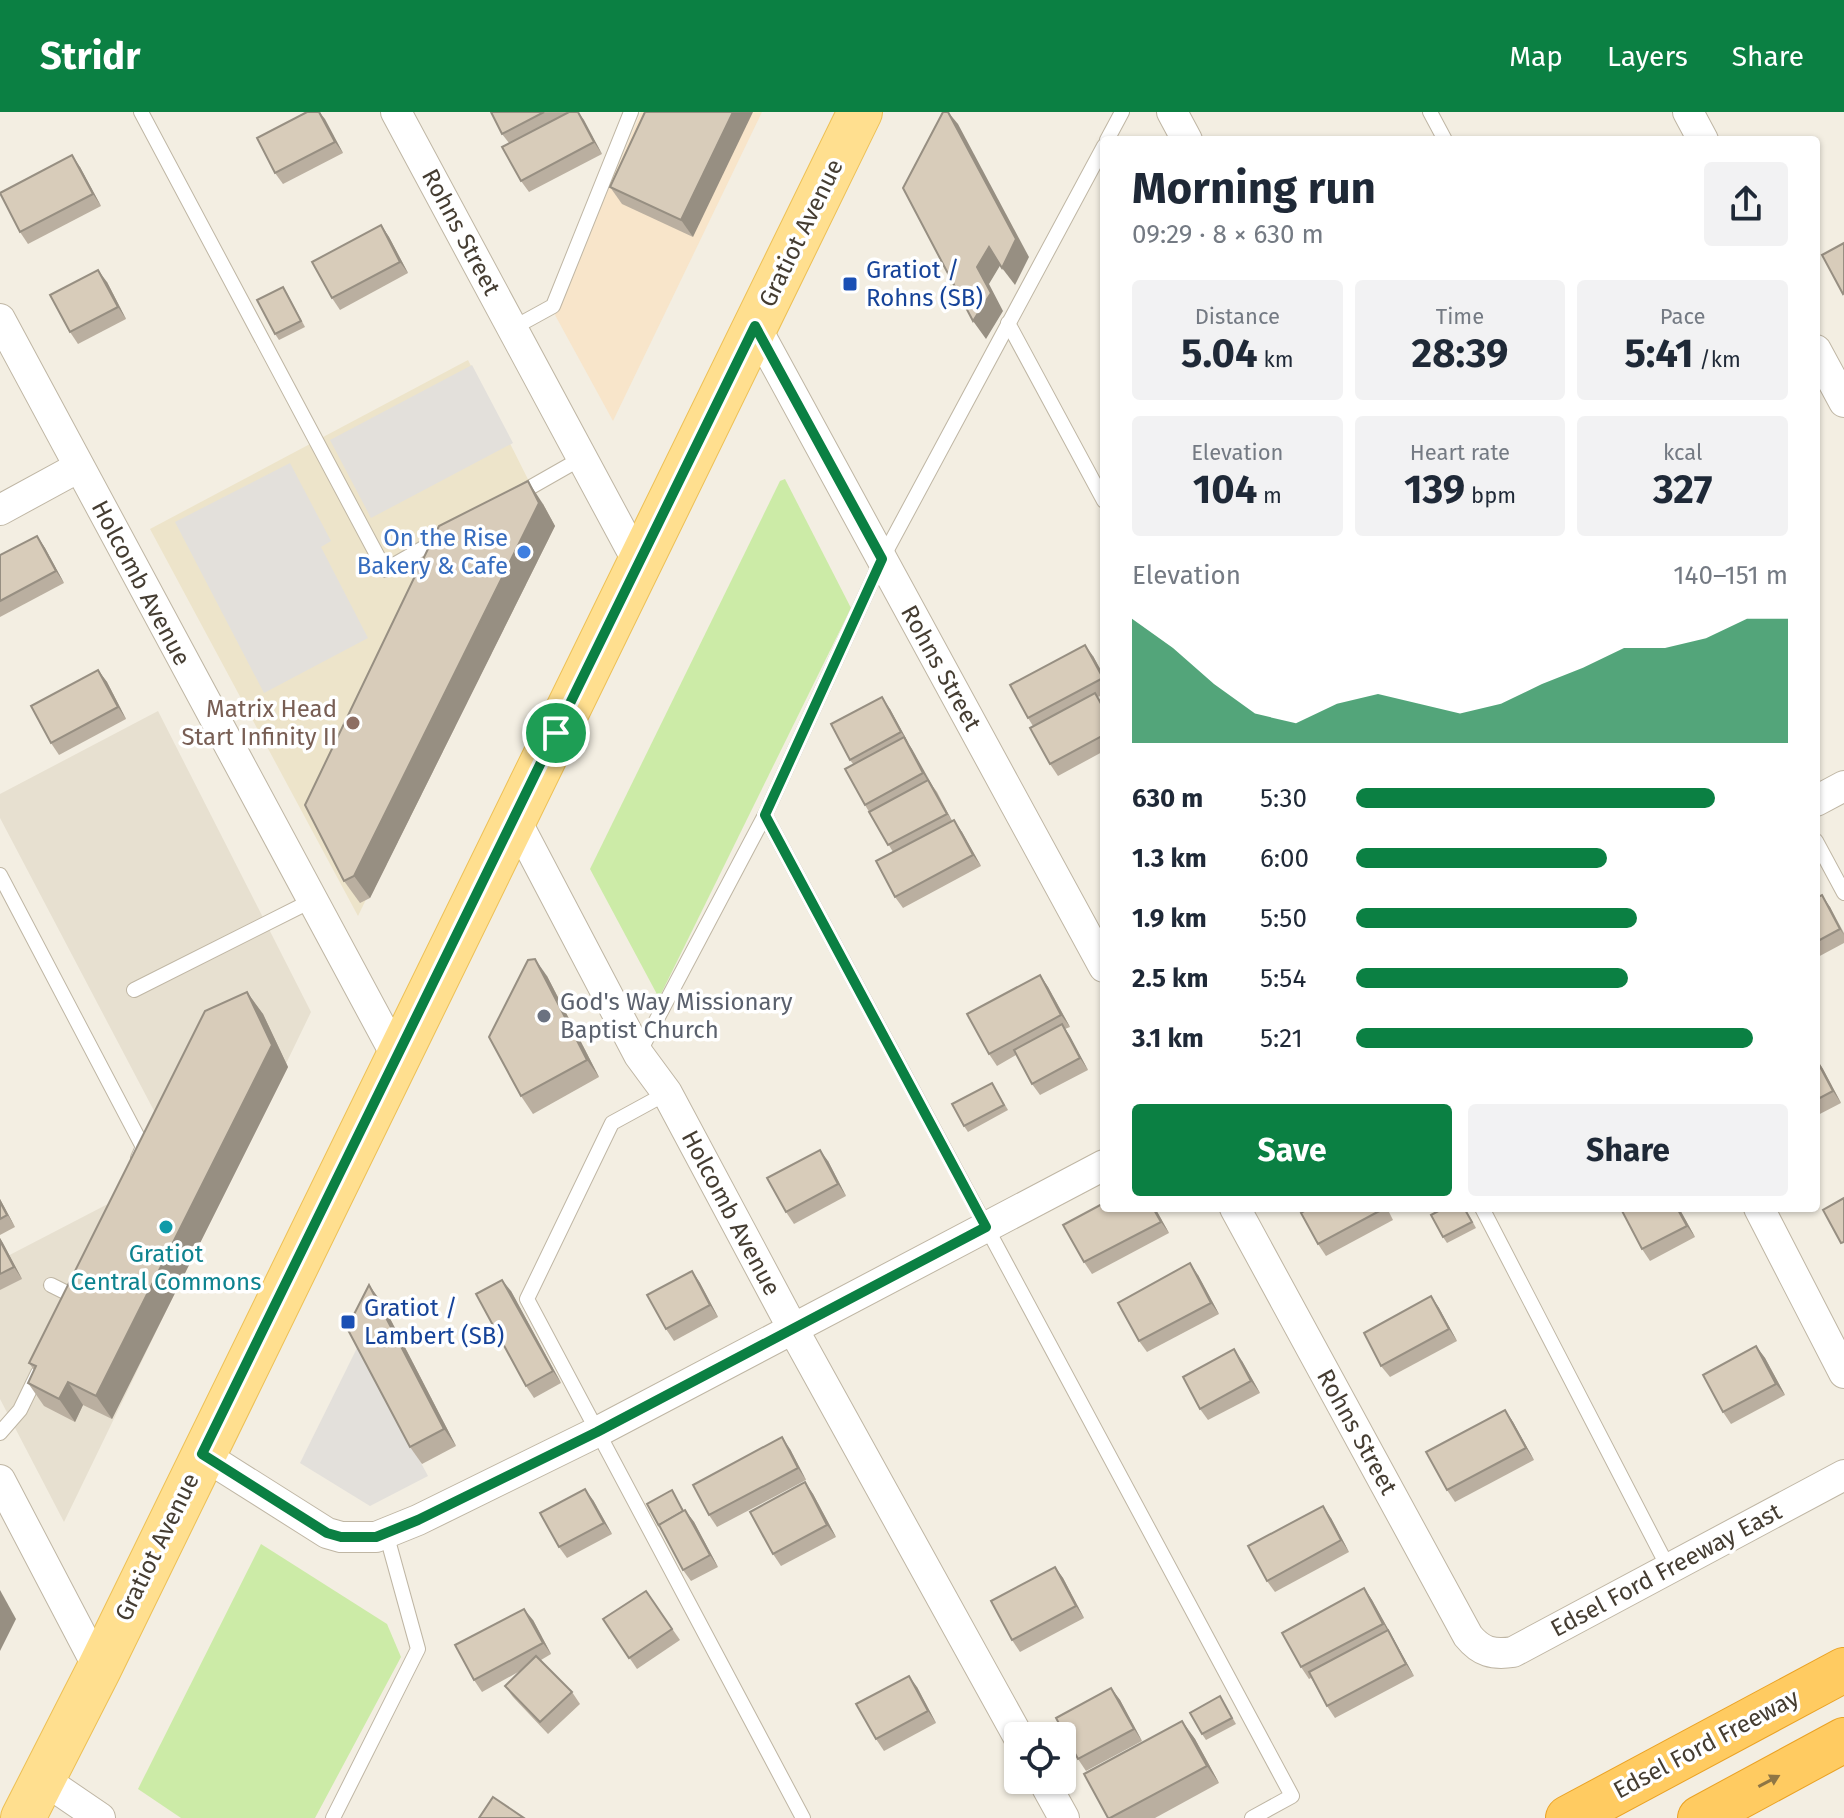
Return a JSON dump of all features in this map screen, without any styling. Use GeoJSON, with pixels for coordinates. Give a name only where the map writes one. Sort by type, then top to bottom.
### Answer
{"type":"FeatureCollection","features":[{"type":"Feature","properties":{"kind":"highway","name":"Edsel Ford Freeway"},"geometry":{"type":"LineString","coordinates":[[1568,1818],[1844,1670]]}},
{"type":"Feature","properties":{"kind":"highway"},"geometry":{"type":"LineString","coordinates":[[1700,1818],[1844,1740]]}},
{"type":"Feature","properties":{"kind":"main road","name":"Gratiot Avenue"},"geometry":{"type":"LineString","coordinates":[[23,1818],[99,1669],[860,112]]}},
{"type":"Feature","properties":{"kind":"street","name":"Rohns Street"},"geometry":{"type":"LineString","coordinates":[[396,112],[639,564]]}},
{"type":"Feature","properties":{"kind":"street"},"geometry":{"type":"LineString","coordinates":[[1172,112],[1185,136]]}},
{"type":"Feature","properties":{"kind":"street"},"geometry":{"type":"LineString","coordinates":[[1688,112],[1701,136]]}},
{"type":"Feature","properties":{"kind":"street","name":"Holcomb Avenue"},"geometry":{"type":"LineString","coordinates":[[0,319],[397,1057]]}},
{"type":"Feature","properties":{"kind":"street","name":"Rohns Street"},"geometry":{"type":"LineString","coordinates":[[755,326],[1100,960]]}},
{"type":"Feature","properties":{"kind":"street"},"geometry":{"type":"LineString","coordinates":[[1820,357],[1844,402]]}},
{"type":"Feature","properties":{"kind":"street"},"geometry":{"type":"LineString","coordinates":[[0,510],[79,467]]}},
{"type":"Feature","properties":{"kind":"street"},"geometry":{"type":"LineString","coordinates":[[1820,799],[1844,786]]}},
{"type":"Feature","properties":{"kind":"street","name":"Holcomb Avenue"},"geometry":{"type":"LineString","coordinates":[[514,817],[639,1055],[667,1093],[793,1329],[1010,1722]]}},
{"type":"Feature","properties":{"kind":"street"},"geometry":{"type":"LineString","coordinates":[[202,1454],[327,1533],[341,1537],[376,1537],[418,1520],[597,1432],[1100,1167]]}},
{"type":"Feature","properties":{"kind":"street","name":"Rohns Street"},"geometry":{"type":"LineString","coordinates":[[1237,1212],[1468,1636],[1486,1650]]}},
{"type":"Feature","properties":{"kind":"street"},"geometry":{"type":"LineString","coordinates":[[1761,1212],[1844,1373]]}},
{"type":"Feature","properties":{"kind":"street","name":"Edsel Ford Freeway East"},"geometry":{"type":"LineString","coordinates":[[1486,1650],[1495,1654],[1513,1652],[1844,1475]]}},
{"type":"Feature","properties":{"kind":"street"},"geometry":{"type":"LineString","coordinates":[[0,1480],[99,1669]]}},
{"type":"Feature","properties":{"kind":"street"},"geometry":{"type":"LineString","coordinates":[[43,1779],[100,1818]]}},
{"type":"Feature","properties":{"kind":"street"},"geometry":{"type":"LineString","coordinates":[[1051,1794],[1064,1818]]}},
{"type":"Feature","properties":{"kind":"lane"},"geometry":{"type":"LineString","coordinates":[[141,112],[385,570],[464,525]]}},
{"type":"Feature","properties":{"kind":"lane"},"geometry":{"type":"LineString","coordinates":[[513,328],[553,306],[631,112]]}},
{"type":"Feature","properties":{"kind":"lane"},"geometry":{"type":"LineString","coordinates":[[1109,136],[1122,112]]}},
{"type":"Feature","properties":{"kind":"lane"},"geometry":{"type":"LineString","coordinates":[[1430,112],[1443,136]]}},
{"type":"Feature","properties":{"kind":"lane"},"geometry":{"type":"LineString","coordinates":[[639,1055],[765,815],[882,559],[1100,153]]}},
{"type":"Feature","properties":{"kind":"lane"},"geometry":{"type":"LineString","coordinates":[[1008,323],[1100,494]]}},
{"type":"Feature","properties":{"kind":"lane"},"geometry":{"type":"LineString","coordinates":[[503,502],[582,458]]}},
{"type":"Feature","properties":{"kind":"lane"},"geometry":{"type":"LineString","coordinates":[[765,815],[1292,1796],[1252,1818]]}},
{"type":"Feature","properties":{"kind":"lane"},"geometry":{"type":"LineString","coordinates":[[1820,848],[1844,893]]}},
{"type":"Feature","properties":{"kind":"lane"},"geometry":{"type":"LineString","coordinates":[[0,875],[143,1147],[131,1174]]}},
{"type":"Feature","properties":{"kind":"lane"},"geometry":{"type":"LineString","coordinates":[[134,990],[313,900]]}},
{"type":"Feature","properties":{"kind":"lane"},"geometry":{"type":"LineString","coordinates":[[667,1093],[612,1123],[527,1299],[803,1818]]}},
{"type":"Feature","properties":{"kind":"lane"},"geometry":{"type":"LineString","coordinates":[[1484,1212],[1669,1569]]}},
{"type":"Feature","properties":{"kind":"lane"},"geometry":{"type":"LineString","coordinates":[[51,1285],[76,1290],[66,1311]]}},
{"type":"Feature","properties":{"kind":"lane"},"geometry":{"type":"LineString","coordinates":[[0,1433],[20,1410],[47,1353]]}},
{"type":"Feature","properties":{"kind":"lane"},"geometry":{"type":"LineString","coordinates":[[333,1818],[418,1649],[386,1533]]}},
{"type":"Feature","properties":{"kind":"shaded area"},"geometry":{"type":"Polygon","coordinates":[[[641,112],[762,112],[613,421],[555,315],[641,112]]]}},
{"type":"Feature","properties":{"kind":"shaded area","name":"Matrix Head Start Infinity II"},"geometry":{"type":"Polygon","coordinates":[[[468,360],[549,521],[358,916],[150,529],[468,360]]]}},
{"type":"Feature","properties":{"kind":"shaded area"},"geometry":{"type":"Polygon","coordinates":[[[472,365],[513,443],[371,518],[330,440],[472,365]]]}},
{"type":"Feature","properties":{"kind":"shaded area"},"geometry":{"type":"Polygon","coordinates":[[[290,463],[331,541],[321,547],[368,638],[264,693],[175,522],[290,463]]]}},
{"type":"Feature","properties":{"kind":"shaded area"},"geometry":{"type":"Polygon","coordinates":[[[158,711],[311,1012],[64,1522],[0,1399],[0,1260],[129,1193],[162,1126],[0,818],[0,794],[158,711]]]}},
{"type":"Feature","properties":{"kind":"shaded area"},"geometry":{"type":"Polygon","coordinates":[[[358,1346],[428,1476],[370,1506],[300,1463],[358,1346]]]}},
{"type":"Feature","properties":{"kind":"green space"},"geometry":{"type":"Polygon","coordinates":[[[785,479],[851,608],[659,998],[590,869],[780,481],[785,479]]]}},
{"type":"Feature","properties":{"kind":"green space"},"geometry":{"type":"Polygon","coordinates":[[[261,1544],[387,1624],[401,1657],[315,1818],[181,1818],[138,1789],[261,1544]]]}},
{"type":"Feature","properties":{"kind":"building"},"geometry":{"type":"Polygon","coordinates":[[[307,112],[319,112],[335,142],[275,173],[257,138],[307,112]]]}},
{"type":"Feature","properties":{"kind":"building"},"geometry":{"type":"Polygon","coordinates":[[[491,112],[544,112],[502,134],[491,112]]]}},
{"type":"Feature","properties":{"kind":"building"},"geometry":{"type":"Polygon","coordinates":[[[569,112],[578,112],[594,142],[521,181],[502,147],[569,112]]]}},
{"type":"Feature","properties":{"kind":"building"},"geometry":{"type":"Polygon","coordinates":[[[645,112],[733,112],[681,220],[610,187],[645,112]]]}},
{"type":"Feature","properties":{"kind":"building"},"geometry":{"type":"Polygon","coordinates":[[[943,112],[948,112],[1016,239],[1002,268],[989,247],[977,267],[991,293],[973,321],[903,188],[943,112]]]}},
{"type":"Feature","properties":{"kind":"building"},"geometry":{"type":"Polygon","coordinates":[[[72,155],[93,194],[20,232],[0,193],[72,155]]]}},
{"type":"Feature","properties":{"kind":"building"},"geometry":{"type":"Polygon","coordinates":[[[381,225],[400,262],[332,298],[312,262],[381,225]]]}},
{"type":"Feature","properties":{"kind":"building"},"geometry":{"type":"Polygon","coordinates":[[[1844,243],[1844,293],[1843,294],[1822,255],[1844,243]]]}},
{"type":"Feature","properties":{"kind":"building"},"geometry":{"type":"Polygon","coordinates":[[[98,270],[118,307],[70,332],[50,295],[98,270]]]}},
{"type":"Feature","properties":{"kind":"building"},"geometry":{"type":"Polygon","coordinates":[[[283,287],[301,321],[275,334],[257,300],[283,287]]]}},
{"type":"Feature","properties":{"kind":"building"},"geometry":{"type":"Polygon","coordinates":[[[528,481],[539,503],[354,876],[344,881],[305,805],[439,526],[528,481]]]}},
{"type":"Feature","properties":{"kind":"building"},"geometry":{"type":"Polygon","coordinates":[[[37,536],[56,571],[0,601],[0,555],[37,536]]]}},
{"type":"Feature","properties":{"kind":"building"},"geometry":{"type":"Polygon","coordinates":[[[1085,645],[1100,672],[1100,680],[1028,718],[1010,685],[1085,645]]]}},
{"type":"Feature","properties":{"kind":"building"},"geometry":{"type":"Polygon","coordinates":[[[98,670],[118,707],[51,743],[31,706],[98,670]]]}},
{"type":"Feature","properties":{"kind":"building"},"geometry":{"type":"Polygon","coordinates":[[[1095,693],[1100,702],[1100,737],[1050,764],[1030,728],[1095,693]]]}},
{"type":"Feature","properties":{"kind":"building"},"geometry":{"type":"Polygon","coordinates":[[[882,697],[901,732],[850,760],[831,724],[882,697]]]}},
{"type":"Feature","properties":{"kind":"building"},"geometry":{"type":"Polygon","coordinates":[[[904,737],[923,773],[865,805],[845,769],[904,737]]]}},
{"type":"Feature","properties":{"kind":"building"},"geometry":{"type":"Polygon","coordinates":[[[928,780],[947,814],[888,845],[869,812],[928,780]]]}},
{"type":"Feature","properties":{"kind":"building"},"geometry":{"type":"Polygon","coordinates":[[[954,820],[973,855],[895,897],[876,861],[954,820]]]}},
{"type":"Feature","properties":{"kind":"building"},"geometry":{"type":"Polygon","coordinates":[[[1820,896],[1840,929],[1820,940],[1820,896]]]}},
{"type":"Feature","properties":{"kind":"building","name":"God's Way Missionary Baptist Church"},"geometry":{"type":"Polygon","coordinates":[[[535,959],[587,1060],[521,1096],[489,1037],[528,960],[535,959]]]}},
{"type":"Feature","properties":{"kind":"building"},"geometry":{"type":"Polygon","coordinates":[[[1040,975],[1061,1015],[989,1054],[967,1014],[1040,975]]]}},
{"type":"Feature","properties":{"kind":"building","name":"Gratiot Central Commons"},"geometry":{"type":"Polygon","coordinates":[[[247,992],[272,1045],[96,1396],[68,1382],[59,1399],[28,1383],[36,1366],[29,1363],[205,1011],[247,992]]]}},
{"type":"Feature","properties":{"kind":"building"},"geometry":{"type":"Polygon","coordinates":[[[1062,1024],[1080,1058],[1032,1084],[1014,1050],[1062,1024]]]}},
{"type":"Feature","properties":{"kind":"building"},"geometry":{"type":"Polygon","coordinates":[[[1820,1067],[1833,1091],[1820,1098],[1820,1067]]]}},
{"type":"Feature","properties":{"kind":"building"},"geometry":{"type":"Polygon","coordinates":[[[992,1083],[1004,1105],[964,1126],[952,1104],[992,1083]]]}},
{"type":"Feature","properties":{"kind":"building"},"geometry":{"type":"Polygon","coordinates":[[[820,1150],[838,1184],[786,1212],[767,1178],[820,1150]]]}},
{"type":"Feature","properties":{"kind":"building"},"geometry":{"type":"Polygon","coordinates":[[[1844,1198],[1844,1242],[1841,1243],[1823,1210],[1844,1198]]]}},
{"type":"Feature","properties":{"kind":"building"},"geometry":{"type":"Polygon","coordinates":[[[0,1202],[7,1215],[0,1219],[0,1202]]]}},
{"type":"Feature","properties":{"kind":"building"},"geometry":{"type":"Polygon","coordinates":[[[1100,1205],[1100,1212],[1155,1212],[1161,1222],[1084,1262],[1063,1225],[1100,1205]]]}},
{"type":"Feature","properties":{"kind":"building"},"geometry":{"type":"Polygon","coordinates":[[[1303,1212],[1378,1212],[1318,1244],[1303,1212]]]}},
{"type":"Feature","properties":{"kind":"building"},"geometry":{"type":"Polygon","coordinates":[[[1437,1212],[1466,1212],[1472,1222],[1443,1237],[1431,1215],[1437,1212]]]}},
{"type":"Feature","properties":{"kind":"building"},"geometry":{"type":"Polygon","coordinates":[[[1623,1212],[1679,1212],[1687,1226],[1642,1249],[1623,1212]]]}},
{"type":"Feature","properties":{"kind":"building"},"geometry":{"type":"Polygon","coordinates":[[[0,1241],[14,1267],[0,1274],[0,1241]]]}},
{"type":"Feature","properties":{"kind":"building"},"geometry":{"type":"Polygon","coordinates":[[[1190,1263],[1211,1303],[1139,1341],[1118,1303],[1190,1263]]]}},
{"type":"Feature","properties":{"kind":"building"},"geometry":{"type":"Polygon","coordinates":[[[692,1271],[710,1305],[666,1329],[647,1295],[692,1271]]]}},
{"type":"Feature","properties":{"kind":"building"},"geometry":{"type":"Polygon","coordinates":[[[502,1280],[553,1371],[526,1386],[476,1294],[502,1280]]]}},
{"type":"Feature","properties":{"kind":"building"},"geometry":{"type":"Polygon","coordinates":[[[369,1285],[444,1429],[410,1447],[347,1328],[369,1285]]]}},
{"type":"Feature","properties":{"kind":"building"},"geometry":{"type":"Polygon","coordinates":[[[1431,1296],[1449,1329],[1381,1366],[1364,1333],[1431,1296]]]}},
{"type":"Feature","properties":{"kind":"building"},"geometry":{"type":"Polygon","coordinates":[[[1756,1346],[1776,1384],[1723,1412],[1703,1375],[1756,1346]]]}},
{"type":"Feature","properties":{"kind":"building"},"geometry":{"type":"Polygon","coordinates":[[[1234,1349],[1251,1381],[1200,1409],[1183,1377],[1234,1349]]]}},
{"type":"Feature","properties":{"kind":"building"},"geometry":{"type":"Polygon","coordinates":[[[1505,1410],[1526,1448],[1447,1490],[1426,1452],[1505,1410]]]}},
{"type":"Feature","properties":{"kind":"building"},"geometry":{"type":"Polygon","coordinates":[[[782,1437],[798,1468],[709,1515],[693,1485],[782,1437]]]}},
{"type":"Feature","properties":{"kind":"building"},"geometry":{"type":"Polygon","coordinates":[[[805,1482],[827,1525],[773,1554],[750,1512],[805,1482]]]}},
{"type":"Feature","properties":{"kind":"building"},"geometry":{"type":"Polygon","coordinates":[[[585,1489],[604,1523],[559,1547],[540,1513],[585,1489]]]}},
{"type":"Feature","properties":{"kind":"building"},"geometry":{"type":"Polygon","coordinates":[[[672,1490],[683,1511],[659,1526],[647,1504],[672,1490]]]}},
{"type":"Feature","properties":{"kind":"building"},"geometry":{"type":"Polygon","coordinates":[[[1323,1506],[1341,1540],[1267,1581],[1248,1546],[1323,1506]]]}},
{"type":"Feature","properties":{"kind":"building"},"geometry":{"type":"Polygon","coordinates":[[[685,1510],[710,1555],[683,1570],[659,1525],[685,1510]]]}},
{"type":"Feature","properties":{"kind":"building"},"geometry":{"type":"Polygon","coordinates":[[[1055,1567],[1076,1606],[1012,1640],[991,1601],[1055,1567]]]}},
{"type":"Feature","properties":{"kind":"building"},"geometry":{"type":"Polygon","coordinates":[[[1364,1588],[1383,1624],[1301,1667],[1282,1633],[1364,1588]]]}},
{"type":"Feature","properties":{"kind":"building"},"geometry":{"type":"Polygon","coordinates":[[[646,1591],[672,1629],[629,1658],[603,1619],[646,1591]]]}},
{"type":"Feature","properties":{"kind":"building"},"geometry":{"type":"Polygon","coordinates":[[[524,1609],[543,1643],[474,1680],[455,1645],[524,1609]]]}},
{"type":"Feature","properties":{"kind":"building"},"geometry":{"type":"Polygon","coordinates":[[[1388,1630],[1406,1664],[1327,1706],[1309,1672],[1388,1630]]]}},
{"type":"Feature","properties":{"kind":"building"},"geometry":{"type":"Polygon","coordinates":[[[536,1656],[572,1692],[540,1722],[505,1686],[536,1656]]]}},
{"type":"Feature","properties":{"kind":"building"},"geometry":{"type":"Polygon","coordinates":[[[909,1676],[928,1711],[876,1739],[856,1704],[909,1676]]]}},
{"type":"Feature","properties":{"kind":"building"},"geometry":{"type":"Polygon","coordinates":[[[1111,1688],[1134,1729],[1078,1759],[1076,1722],[1058,1722],[1056,1718],[1111,1688]]]}},
{"type":"Feature","properties":{"kind":"building"},"geometry":{"type":"Polygon","coordinates":[[[1220,1696],[1232,1718],[1202,1734],[1190,1713],[1220,1696]]]}},
{"type":"Feature","properties":{"kind":"building"},"geometry":{"type":"Polygon","coordinates":[[[1182,1721],[1207,1766],[1108,1818],[1084,1774],[1182,1721]]]}},
{"type":"Feature","properties":{"kind":"building"},"geometry":{"type":"Polygon","coordinates":[[[493,1797],[524,1818],[479,1818],[493,1797]]]}},
{"type":"Feature","properties":{"kind":"place","name":"Gratiot / Rohns (SB)"},"geometry":{"type":"Point","coordinates":[850,284]}},
{"type":"Feature","properties":{"kind":"place","name":"On the Rise Bakery & Cafe"},"geometry":{"type":"Point","coordinates":[524,552]}},
{"type":"Feature","properties":{"kind":"place","name":"Matrix Head Start Infinity II"},"geometry":{"type":"Point","coordinates":[353,723]}},
{"type":"Feature","properties":{"kind":"place","name":"God's Way Missionary Baptist Church"},"geometry":{"type":"Point","coordinates":[544,1016]}},
{"type":"Feature","properties":{"kind":"place","name":"Gratiot Central Commons"},"geometry":{"type":"Point","coordinates":[166,1227]}},
{"type":"Feature","properties":{"kind":"place","name":"Gratiot / Lambert (SB)"},"geometry":{"type":"Point","coordinates":[348,1322]}},
{"type":"Feature","properties":{"kind":"route"},"geometry":{"type":"LineString","coordinates":[[755,326],[882,559],[765,815],[986,1227],[597,1432],[418,1520],[376,1537],[341,1537],[327,1533],[202,1454],[556,733],[755,326]]}}]}
